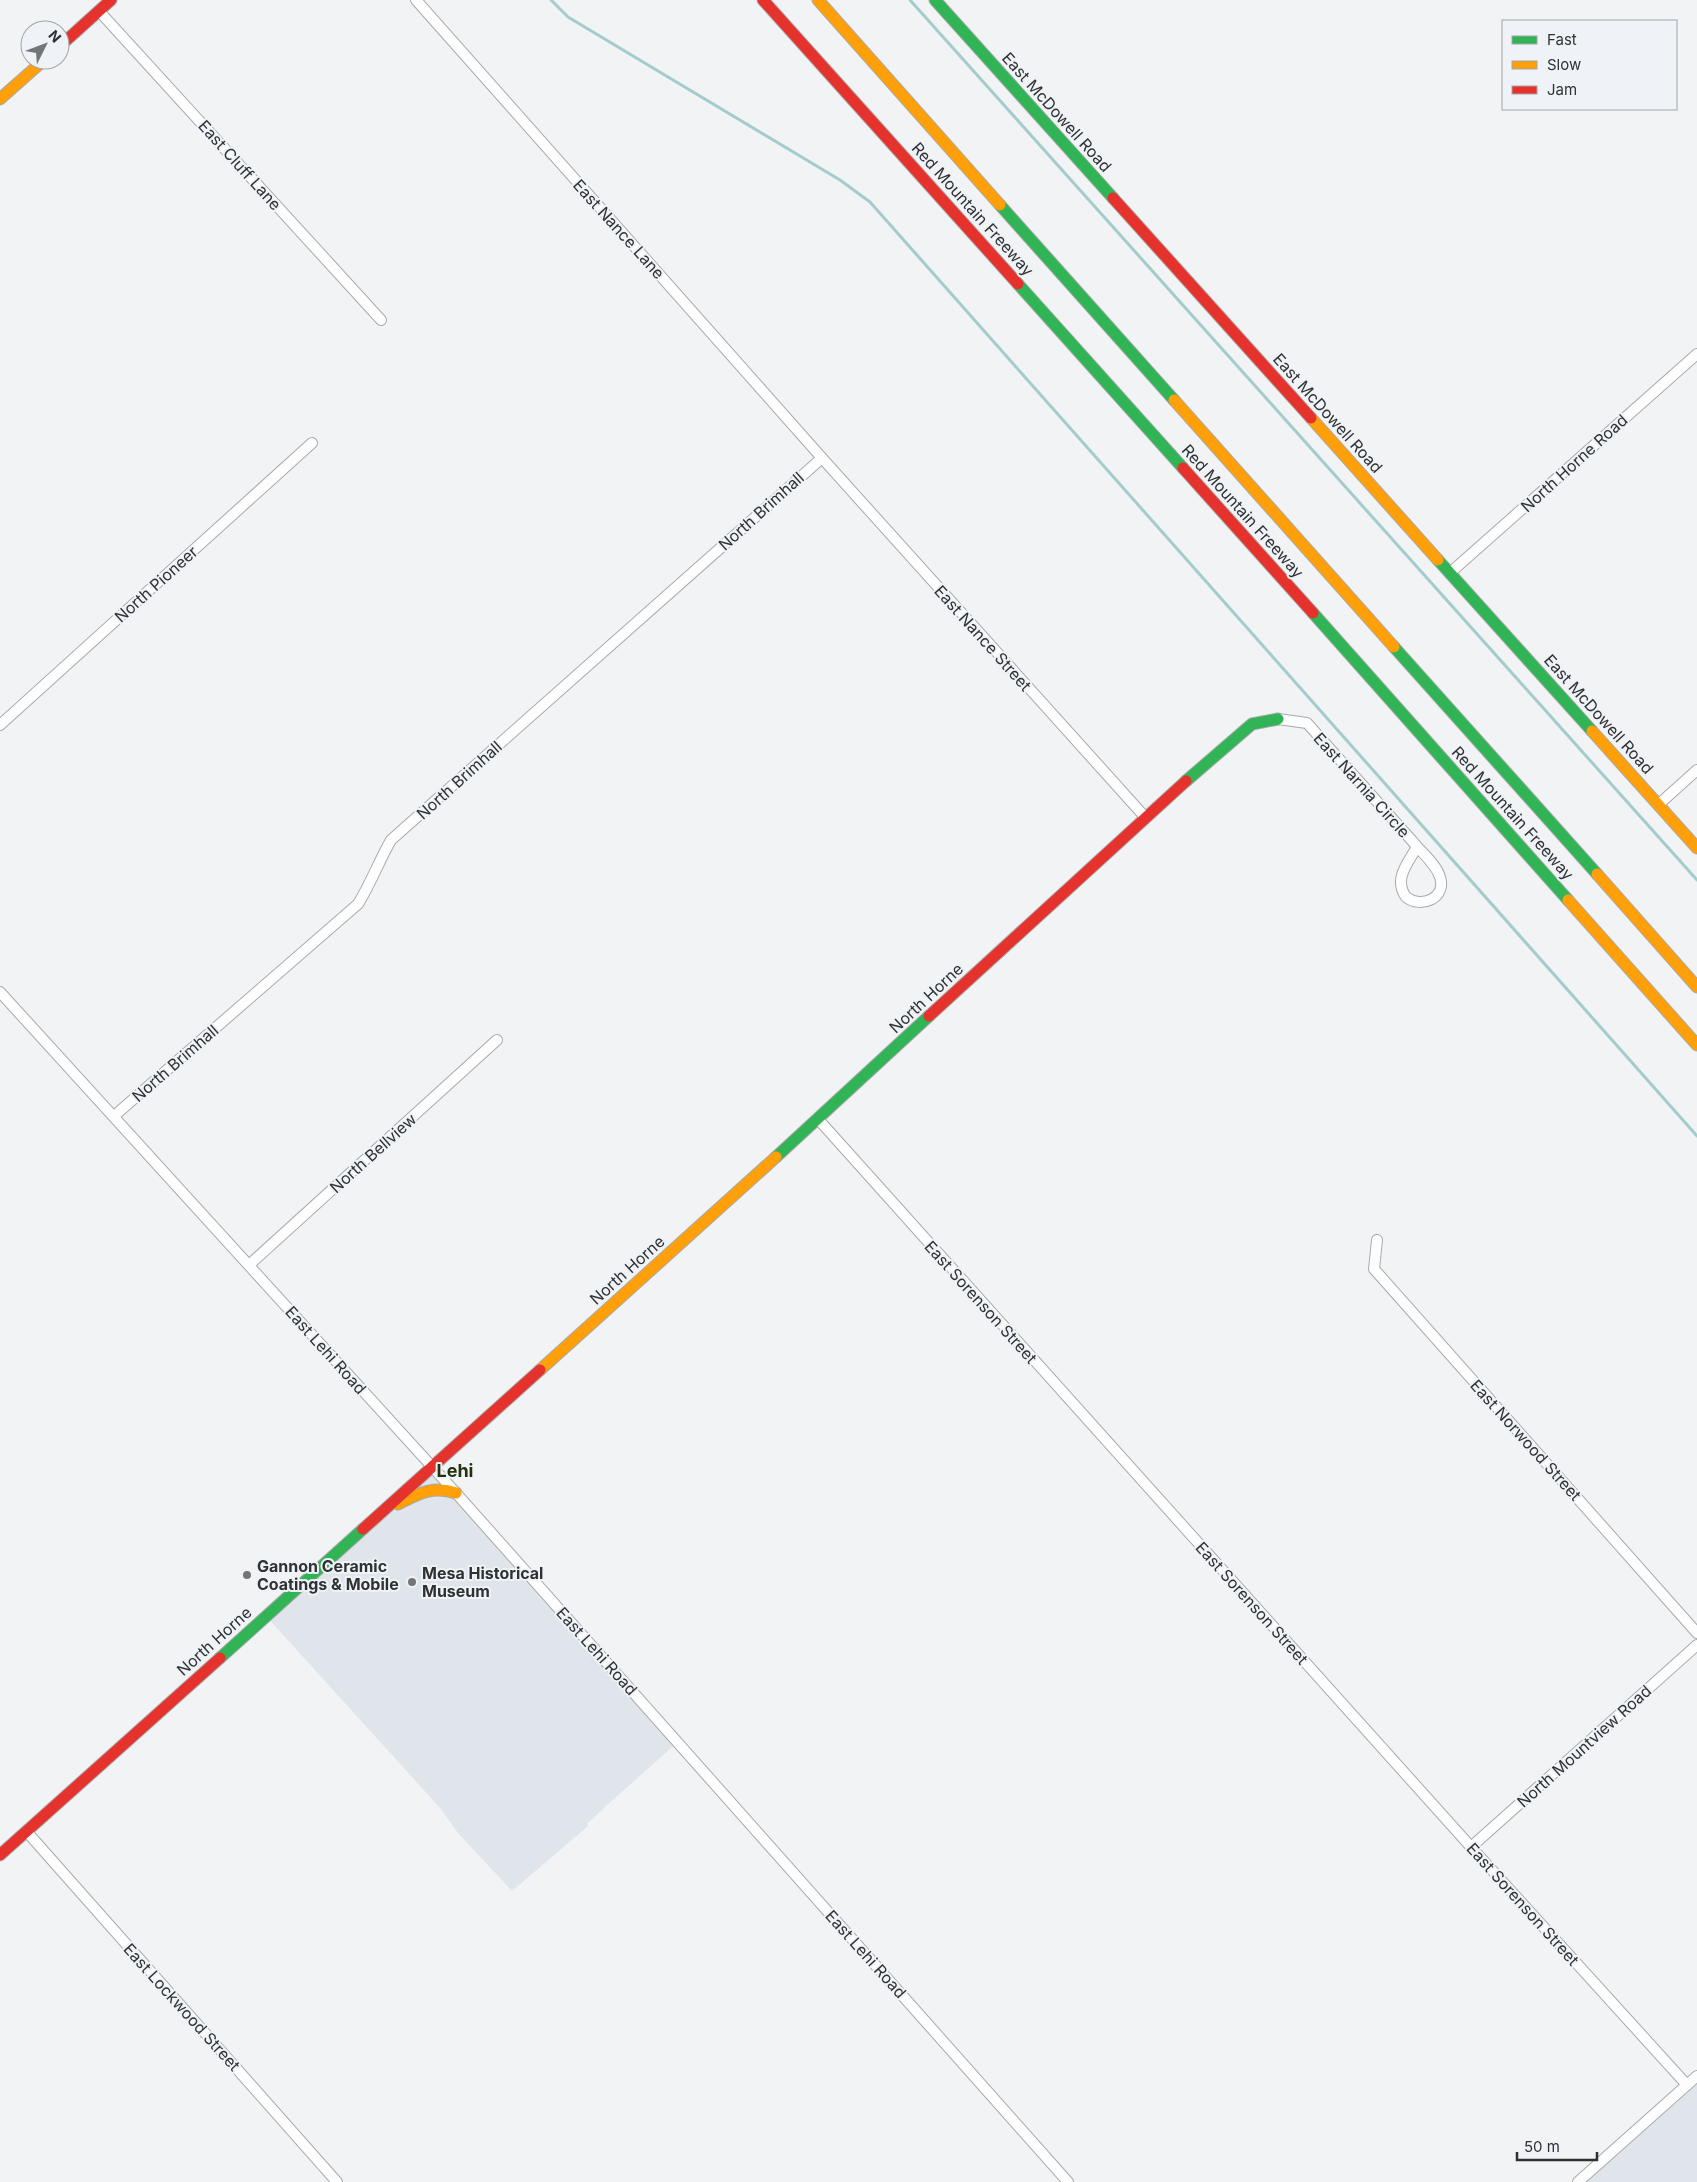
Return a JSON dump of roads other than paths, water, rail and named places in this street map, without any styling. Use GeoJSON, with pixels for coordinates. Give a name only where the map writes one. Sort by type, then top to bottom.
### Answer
{"type":"FeatureCollection","features":[{"type":"Feature","properties":{"kind":"main road"},"geometry":{"type":"LineString","coordinates":[[70,37],[111,0]]}},
{"type":"Feature","properties":{"kind":"main road","name":"Red Mountain Freeway"},"geometry":{"type":"LineString","coordinates":[[763,0],[1382,690],[1697,1045]]}},
{"type":"Feature","properties":{"kind":"main road","name":"Red Mountain Freeway"},"geometry":{"type":"LineString","coordinates":[[818,0],[1697,987]]}},
{"type":"Feature","properties":{"kind":"main road","name":"East McDowell Road"},"geometry":{"type":"LineString","coordinates":[[935,0],[1697,848]]}},
{"type":"Feature","properties":{"kind":"main road"},"geometry":{"type":"LineString","coordinates":[[0,99],[33,70]]}},
{"type":"Feature","properties":{"kind":"main road","name":"North Horne"},"geometry":{"type":"LineString","coordinates":[[0,1855],[818,1119],[1145,817],[1252,724],[1278,719]]}},
{"type":"Feature","properties":{"kind":"main road"},"geometry":{"type":"LineString","coordinates":[[371,1522],[398,1504],[424,1492],[442,1488],[456,1493]]}},
{"type":"Feature","properties":{"kind":"street","name":"East Nance Lane"},"geometry":{"type":"LineString","coordinates":[[416,0],[822,458]]}},
{"type":"Feature","properties":{"kind":"street","name":"East Cluff Lane"},"geometry":{"type":"LineString","coordinates":[[99,11],[381,320]]}},
{"type":"Feature","properties":{"kind":"street","name":"North Horne Road"},"geometry":{"type":"LineString","coordinates":[[1451,572],[1697,354]]}},
{"type":"Feature","properties":{"kind":"street","name":"North Pioneer"},"geometry":{"type":"LineString","coordinates":[[0,725],[312,443]]}},
{"type":"Feature","properties":{"kind":"street","name":"East Nance Street"},"geometry":{"type":"LineString","coordinates":[[822,458],[1145,817]]}},
{"type":"Feature","properties":{"kind":"street","name":"North Brimhall"},"geometry":{"type":"LineString","coordinates":[[114,1116],[358,904],[391,840],[822,458]]}},
{"type":"Feature","properties":{"kind":"street","name":"East Narnia Circle"},"geometry":{"type":"LineString","coordinates":[[1278,719],[1307,723],[1417,847],[1437,870],[1441,881],[1435,897],[1420,903],[1406,897],[1400,882],[1401,876],[1417,847]]}},
{"type":"Feature","properties":{"kind":"street"},"geometry":{"type":"LineString","coordinates":[[1658,805],[1697,770]]}},
{"type":"Feature","properties":{"kind":"street","name":"East Lehi Road"},"geometry":{"type":"LineString","coordinates":[[0,992],[456,1493],[1068,2182]]}},
{"type":"Feature","properties":{"kind":"street","name":"North Bellview"},"geometry":{"type":"LineString","coordinates":[[249,1265],[497,1040]]}},
{"type":"Feature","properties":{"kind":"street","name":"East Sorenson Street"},"geometry":{"type":"LineString","coordinates":[[818,1119],[1687,2085]]}},
{"type":"Feature","properties":{"kind":"street","name":"East Norwood Street"},"geometry":{"type":"LineString","coordinates":[[1377,1240],[1374,1269],[1697,1633]]}},
{"type":"Feature","properties":{"kind":"street","name":"North Mountview Road"},"geometry":{"type":"LineString","coordinates":[[1471,1847],[1697,1645]]}},
{"type":"Feature","properties":{"kind":"street","name":"East Lockwood Street"},"geometry":{"type":"LineString","coordinates":[[27,1832],[337,2182]]}},
{"type":"Feature","properties":{"kind":"street"},"geometry":{"type":"LineString","coordinates":[[1578,2182],[1697,2076]]}},
{"type":"Feature","properties":{"kind":"waterway"},"geometry":{"type":"LineString","coordinates":[[551,0],[568,17],[840,180],[870,202],[1697,1136]]}},
{"type":"Feature","properties":{"kind":"waterway"},"geometry":{"type":"LineString","coordinates":[[910,0],[1697,880]]}},
{"type":"Feature","properties":{"kind":"place","name":"Gannon Ceramic Coatings & Mobile"},"geometry":{"type":"Point","coordinates":[247,1575]}},
{"type":"Feature","properties":{"kind":"place","name":"Mesa Historical Museum"},"geometry":{"type":"Point","coordinates":[412,1582]}},
{"type":"Feature","properties":{"kind":"district","name":"Lehi"},"geometry":{"type":"Point","coordinates":[455,1470]}}]}
